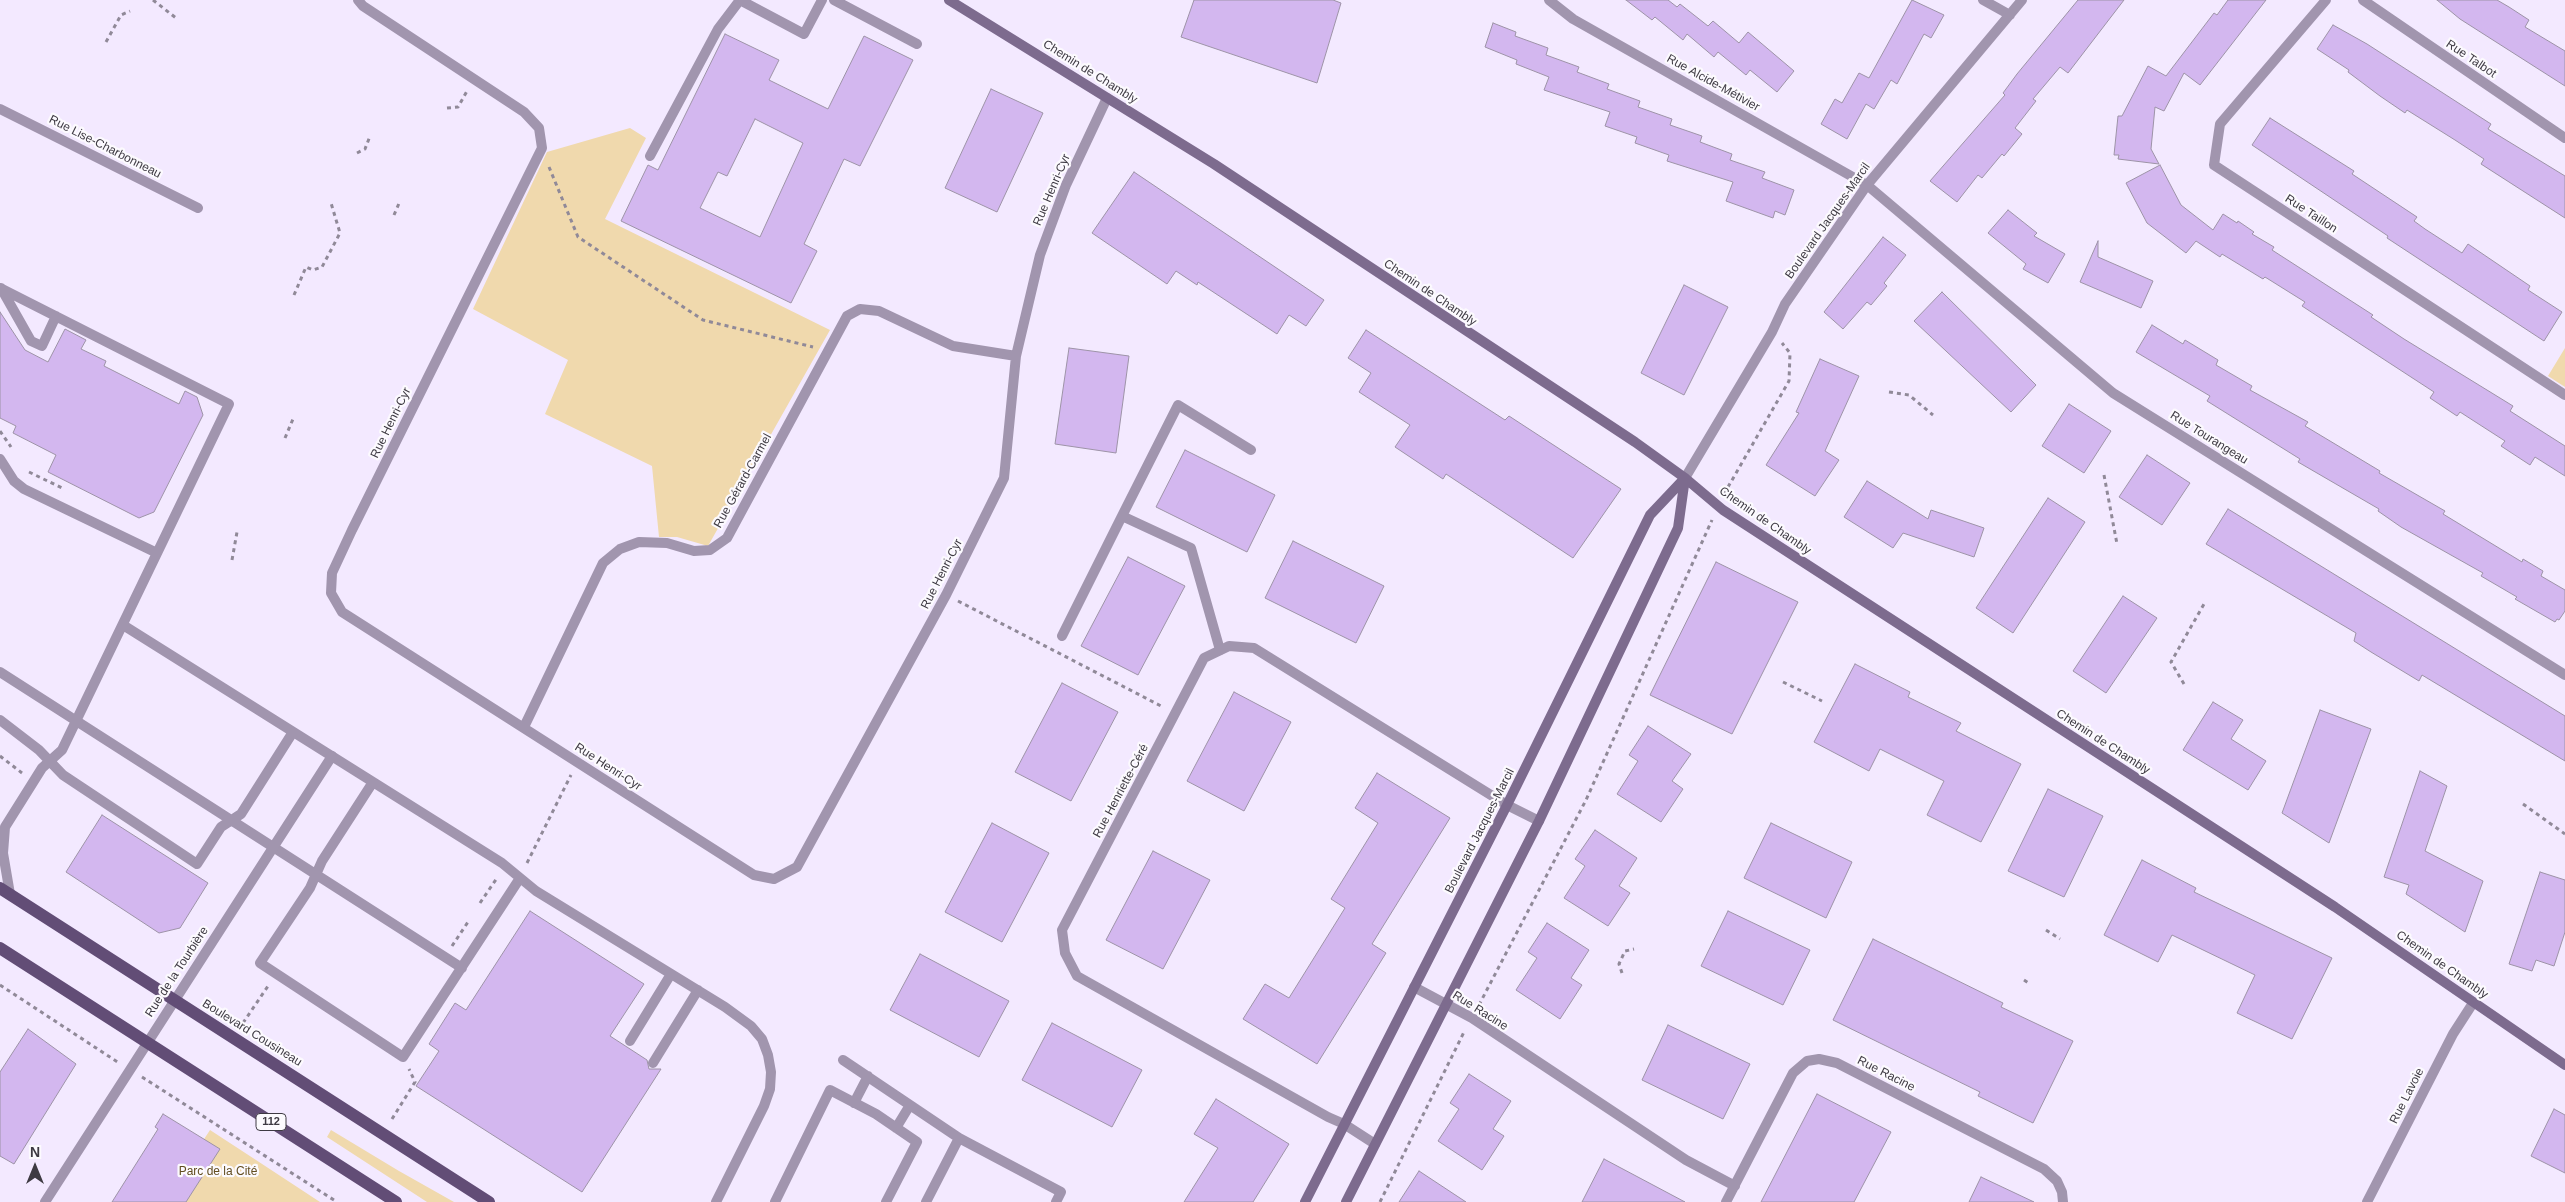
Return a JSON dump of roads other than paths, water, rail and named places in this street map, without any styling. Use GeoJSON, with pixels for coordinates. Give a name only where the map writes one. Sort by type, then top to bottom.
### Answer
{"type":"FeatureCollection","features":[{"type":"Feature","properties":{"kind":"main road","name":"Boulevard Cousineau"},"geometry":{"type":"LineString","coordinates":[[5,891],[489,1202]]}},
{"type":"Feature","properties":{"kind":"main road","name":"112"},"geometry":{"type":"LineString","coordinates":[[0,948],[396,1202]]}},
{"type":"Feature","properties":{"kind":"street","name":"Rue Henri-Cyr"},"geometry":{"type":"LineString","coordinates":[[358,0],[363,6],[524,112],[539,128],[542,148],[352,530],[332,573],[331,593],[342,612],[754,875],[774,879],[797,867],[946,595],[1004,478],[1016,356],[1040,255],[1066,186],[1107,98]]}},
{"type":"Feature","properties":{"kind":"street"},"geometry":{"type":"LineString","coordinates":[[650,156],[718,29],[740,0],[804,34],[822,0]]}},
{"type":"Feature","properties":{"kind":"street"},"geometry":{"type":"LineString","coordinates":[[834,0],[917,44]]}},
{"type":"Feature","properties":{"kind":"street","name":"Chemin de Chambly"},"geometry":{"type":"LineString","coordinates":[[949,0],[1214,164],[1635,442],[1685,478],[1718,505],[1795,558],[1874,606],[2335,907],[2565,1065]]}},
{"type":"Feature","properties":{"kind":"street","name":"Rue Alcide-Métivier"},"geometry":{"type":"LineString","coordinates":[[1549,0],[1573,19],[1867,185]]}},
{"type":"Feature","properties":{"kind":"street"},"geometry":{"type":"LineString","coordinates":[[1983,0],[2010,14]]}},
{"type":"Feature","properties":{"kind":"street","name":"Boulevard Jacques-Marcil"},"geometry":{"type":"LineString","coordinates":[[1305,1202],[1507,805],[1650,516],[1685,478],[1772,332],[1785,304],[1867,185],[2022,0]]}},
{"type":"Feature","properties":{"kind":"street","name":"Rue Taillon"},"geometry":{"type":"LineString","coordinates":[[2326,0],[2220,124],[2214,165],[2565,395]]}},
{"type":"Feature","properties":{"kind":"street","name":"Rue Talbot"},"geometry":{"type":"LineString","coordinates":[[2364,0],[2565,138]]}},
{"type":"Feature","properties":{"kind":"street","name":"Rue Lise-Charbonneau"},"geometry":{"type":"LineString","coordinates":[[0,109],[198,208]]}},
{"type":"Feature","properties":{"kind":"street","name":"Rue Tourangeau"},"geometry":{"type":"LineString","coordinates":[[1867,185],[2113,393],[2565,675]]}},
{"type":"Feature","properties":{"kind":"street"},"geometry":{"type":"LineString","coordinates":[[0,288],[229,404],[62,750],[42,768],[2,828],[5,891]]}},
{"type":"Feature","properties":{"kind":"street"},"geometry":{"type":"LineString","coordinates":[[0,288],[31,341],[42,346],[56,316]]}},
{"type":"Feature","properties":{"kind":"street","name":"Rue Gérard-Carmel"},"geometry":{"type":"LineString","coordinates":[[524,727],[603,563],[620,549],[639,542],[667,543],[694,551],[710,550],[726,538],[847,316],[860,309],[879,311],[953,346],[1016,356]]}},
{"type":"Feature","properties":{"kind":"street"},"geometry":{"type":"LineString","coordinates":[[1062,636],[1178,405],[1251,450]]}},
{"type":"Feature","properties":{"kind":"street"},"geometry":{"type":"LineString","coordinates":[[0,459],[14,481],[24,488],[157,553]]}},
{"type":"Feature","properties":{"kind":"street","name":"Boulevard Jacques-Marcil"},"geometry":{"type":"LineString","coordinates":[[1346,1202],[1539,821],[1678,528],[1685,478]]}},
{"type":"Feature","properties":{"kind":"street"},"geometry":{"type":"LineString","coordinates":[[1122,516],[1191,548],[1220,650],[1229,646],[1254,648],[1507,805],[1539,821]]}},
{"type":"Feature","properties":{"kind":"street"},"geometry":{"type":"LineString","coordinates":[[123,625],[502,863],[536,891],[698,990],[751,1026],[766,1047],[771,1072],[767,1098],[716,1202]]}},
{"type":"Feature","properties":{"kind":"street","name":"Rue Henriette-Céré"},"geometry":{"type":"LineString","coordinates":[[1220,650],[1204,658],[1062,930],[1065,953],[1077,976],[1328,1117],[1344,1124],[1375,1144]]}},
{"type":"Feature","properties":{"kind":"street"},"geometry":{"type":"LineString","coordinates":[[0,672],[462,968]]}},
{"type":"Feature","properties":{"kind":"street"},"geometry":{"type":"LineString","coordinates":[[0,720],[50,761],[63,775],[197,864],[221,827],[241,814],[293,732]]}},
{"type":"Feature","properties":{"kind":"street","name":"Rue de la Tourbière"},"geometry":{"type":"LineString","coordinates":[[45,1202],[332,756]]}},
{"type":"Feature","properties":{"kind":"street"},"geometry":{"type":"LineString","coordinates":[[373,782],[316,874],[310,888],[260,963],[403,1057],[520,878]]}},
{"type":"Feature","properties":{"kind":"street"},"geometry":{"type":"LineString","coordinates":[[630,1041],[671,974]]}},
{"type":"Feature","properties":{"kind":"street","name":"Rue Racine"},"geometry":{"type":"LineString","coordinates":[[1414,987],[1472,1018],[1686,1160],[1735,1186]]}},
{"type":"Feature","properties":{"kind":"street"},"geometry":{"type":"LineString","coordinates":[[653,1064],[698,990]]}},
{"type":"Feature","properties":{"kind":"street","name":"Rue Lavoie"},"geometry":{"type":"LineString","coordinates":[[2367,1202],[2453,1034],[2473,1003]]}},
{"type":"Feature","properties":{"kind":"street","name":"Rue Racine"},"geometry":{"type":"LineString","coordinates":[[1726,1202],[1793,1073],[1807,1062],[1825,1059],[1837,1063],[2044,1169],[2054,1176],[2060,1186],[2063,1202]]}},
{"type":"Feature","properties":{"kind":"street"},"geometry":{"type":"LineString","coordinates":[[843,1060],[959,1138],[1061,1192],[1056,1202]]}},
{"type":"Feature","properties":{"kind":"street"},"geometry":{"type":"LineString","coordinates":[[854,1103],[868,1076]]}},
{"type":"Feature","properties":{"kind":"street"},"geometry":{"type":"LineString","coordinates":[[780,1200],[830,1090],[917,1142],[886,1202]]}},
{"type":"Feature","properties":{"kind":"street"},"geometry":{"type":"LineString","coordinates":[[896,1128],[910,1104]]}},
{"type":"Feature","properties":{"kind":"street"},"geometry":{"type":"LineString","coordinates":[[926,1202],[959,1138]]}},
{"type":"Feature","properties":{"kind":"park label","name":"Parc de la Cité"},"geometry":{"type":"Point","coordinates":[218,1172]}}]}
